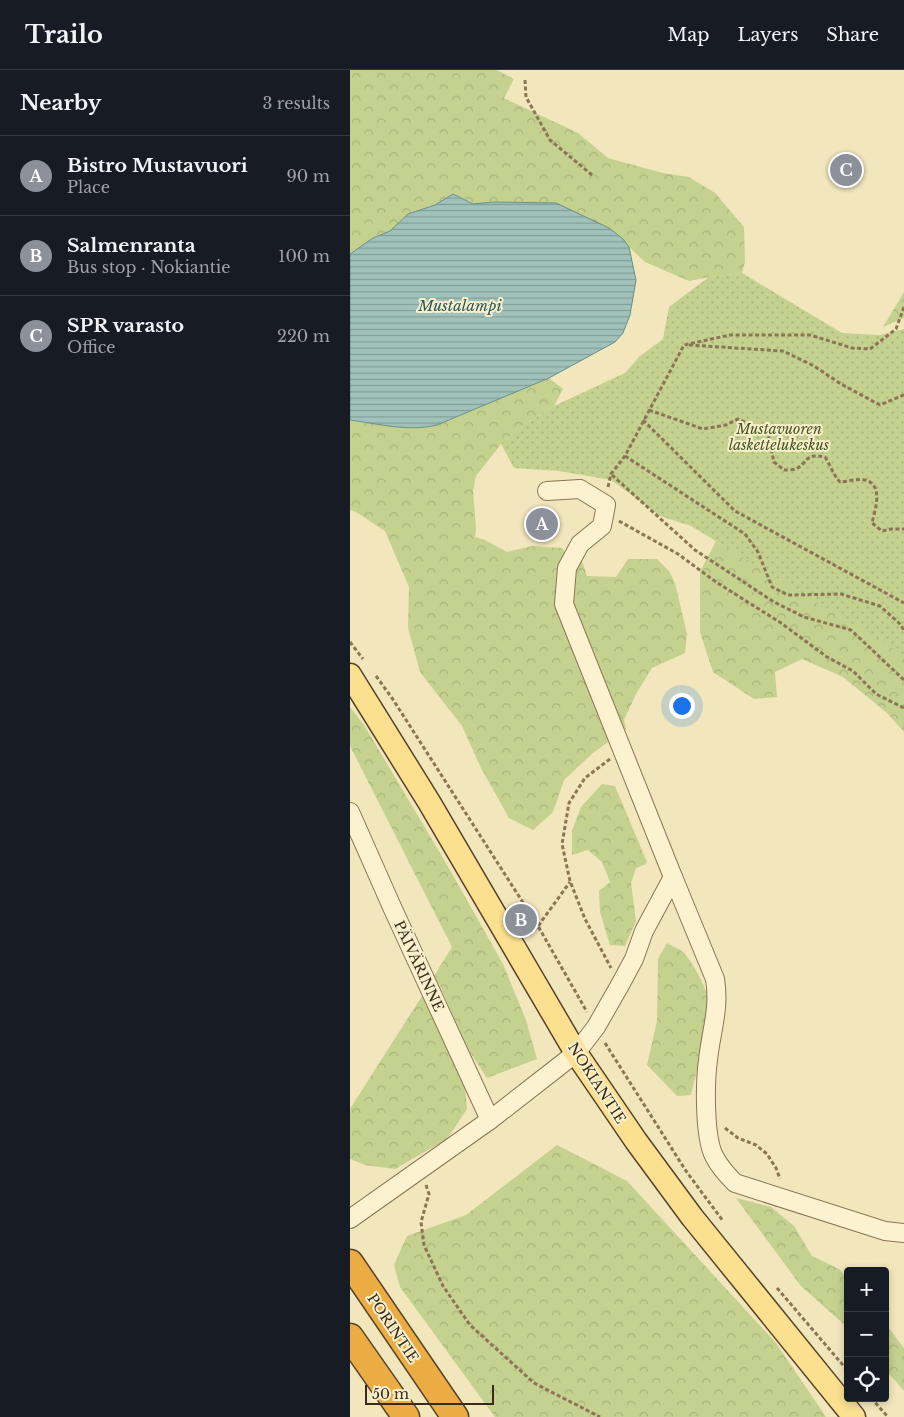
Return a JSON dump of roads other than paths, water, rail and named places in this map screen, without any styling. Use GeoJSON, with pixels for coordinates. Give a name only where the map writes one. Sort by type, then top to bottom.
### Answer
{"type":"FeatureCollection","features":[{"type":"Feature","properties":{"kind":"highway","name":"PORINTIE"},"geometry":{"type":"LineString","coordinates":[[350,1263],[454,1417]]}},
{"type":"Feature","properties":{"kind":"highway"},"geometry":{"type":"LineString","coordinates":[[350,1337],[406,1417]]}},
{"type":"Feature","properties":{"kind":"main road","name":"NOKIANTIE"},"geometry":{"type":"LineString","coordinates":[[362,669],[379,721]]}},
{"type":"Feature","properties":{"kind":"main road","name":"NOKIANTIE"},"geometry":{"type":"LineString","coordinates":[[350,686],[379,721],[429,802],[576,1053],[636,1141],[692,1217],[854,1417]]}},
{"type":"Feature","properties":{"kind":"street"},"geometry":{"type":"LineString","coordinates":[[546,491],[580,489],[606,505],[602,526],[580,544],[567,568],[564,604],[715,979],[718,996],[708,1059],[706,1088],[709,1136],[714,1155],[735,1183],[885,1231],[904,1233]]}},
{"type":"Feature","properties":{"kind":"street","name":"PÄIVÄRINNE"},"geometry":{"type":"LineString","coordinates":[[350,812],[490,1120]]}},
{"type":"Feature","properties":{"kind":"street"},"geometry":{"type":"LineString","coordinates":[[350,1219],[490,1120],[576,1053],[596,1027],[620,985],[634,959],[644,931],[673,877]]}},
{"type":"Feature","properties":{"kind":"water","name":"Mustalampi"},"geometry":{"type":"Polygon","coordinates":[[[453,194],[473,204],[493,202],[556,203],[609,228],[623,239],[629,247],[636,280],[630,315],[623,333],[615,342],[549,378],[437,425],[405,428],[350,420],[350,254],[373,238],[390,231],[408,214],[435,205],[453,194]]]}},
{"type":"Feature","properties":{"kind":"place","name":"SPR varasto"},"geometry":{"type":"Point","coordinates":[846,170]}},
{"type":"Feature","properties":{"kind":"place","name":"Bistro Mustavuori"},"geometry":{"type":"Point","coordinates":[542,524]}},
{"type":"Feature","properties":{"kind":"place","name":"Salmenranta"},"geometry":{"type":"Point","coordinates":[521,920]}},
{"type":"Feature","properties":{"kind":"park label","name":"Mustavuoren laskettelukeskus"},"geometry":{"type":"Point","coordinates":[779,438]}}]}
